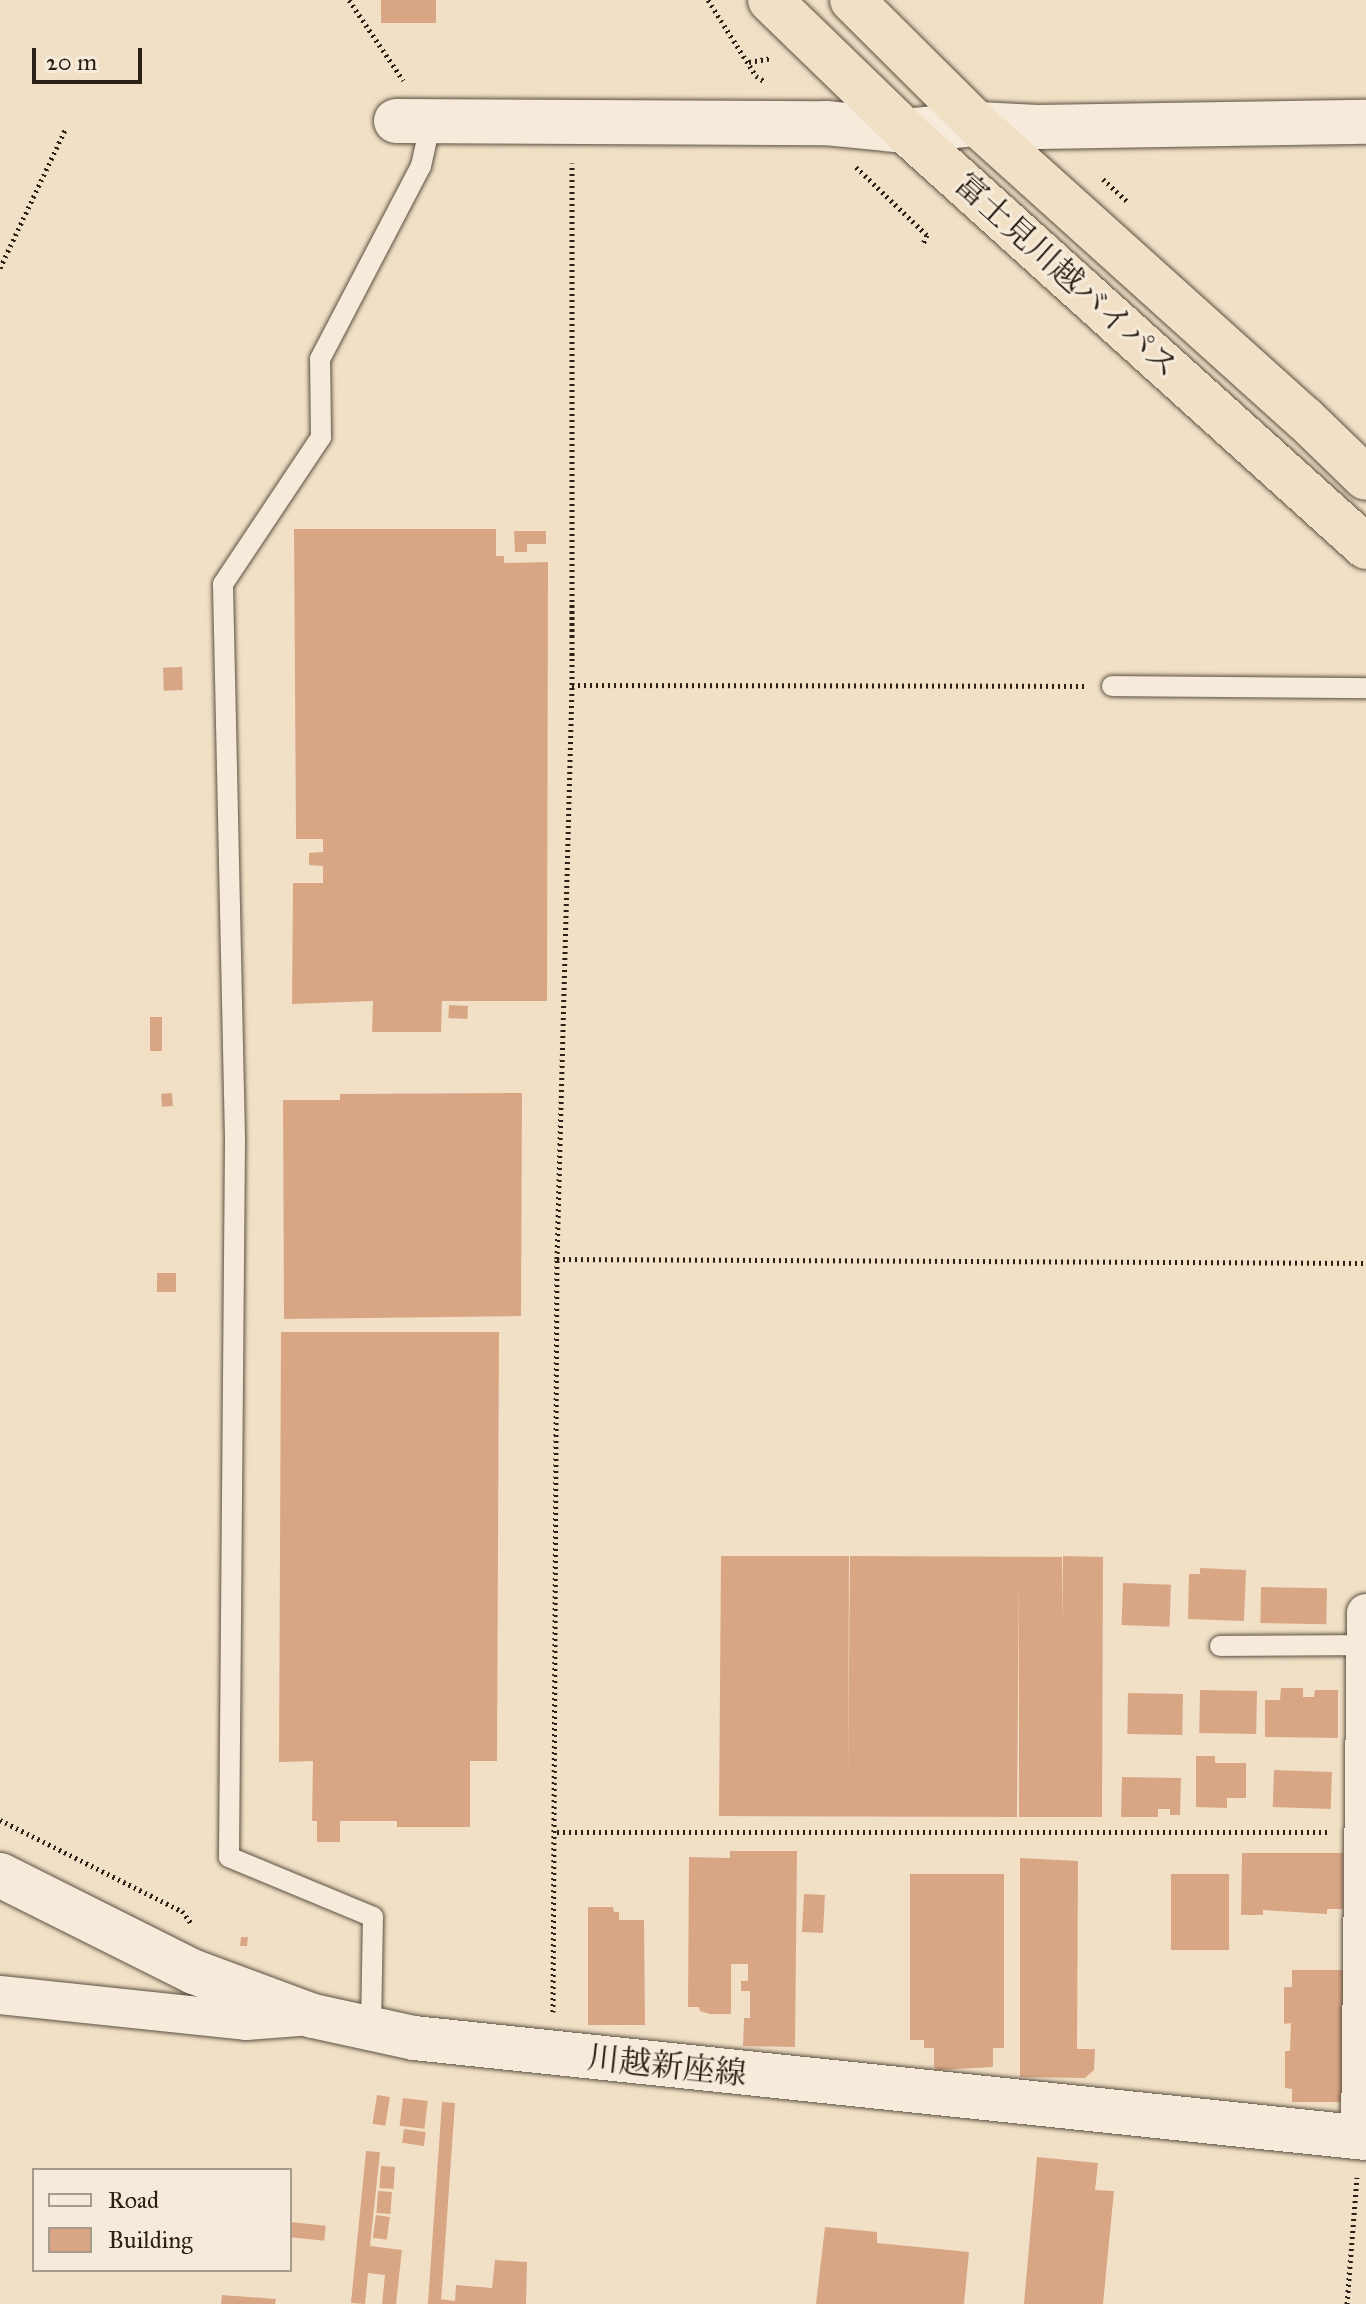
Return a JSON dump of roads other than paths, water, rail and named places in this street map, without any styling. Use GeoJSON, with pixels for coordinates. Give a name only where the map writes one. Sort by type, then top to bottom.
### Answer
{"type":"FeatureCollection","features":[{"type":"Feature","properties":{"kind":"highway","name":"富士見川越バイパス"},"geometry":{"type":"LineString","coordinates":[[770,0],[905,131],[1366,547]]}},
{"type":"Feature","properties":{"kind":"highway","name":"富士見川越バイパス"},"geometry":{"type":"LineString","coordinates":[[852,0],[977,124],[1304,418],[1366,478]]}},
{"type":"Feature","properties":{"kind":"main road"},"geometry":{"type":"LineString","coordinates":[[413,121],[826,123],[905,131],[977,124],[1038,127],[1366,122]]}},
{"type":"Feature","properties":{"kind":"main road","name":"川越新座線"},"geometry":{"type":"LineString","coordinates":[[0,1875],[194,1972],[313,2016],[371,2029],[552,2055],[1363,2138]]}},
{"type":"Feature","properties":{"kind":"street"},"geometry":{"type":"LineString","coordinates":[[1363,2138],[1366,1613]]}},
{"type":"Feature","properties":{"kind":"street"},"geometry":{"type":"LineString","coordinates":[[0,1995],[246,2021],[313,2016]]}},
{"type":"Feature","properties":{"kind":"lane"},"geometry":{"type":"LineString","coordinates":[[371,2029],[373,1917],[229,1857],[235,1139],[223,584],[321,437],[320,359],[421,166],[413,121]]}},
{"type":"Feature","properties":{"kind":"lane"},"geometry":{"type":"LineString","coordinates":[[1112,686],[1366,688]]}},
{"type":"Feature","properties":{"kind":"lane"},"geometry":{"type":"LineString","coordinates":[[1220,1646],[1366,1645]]}}]}
